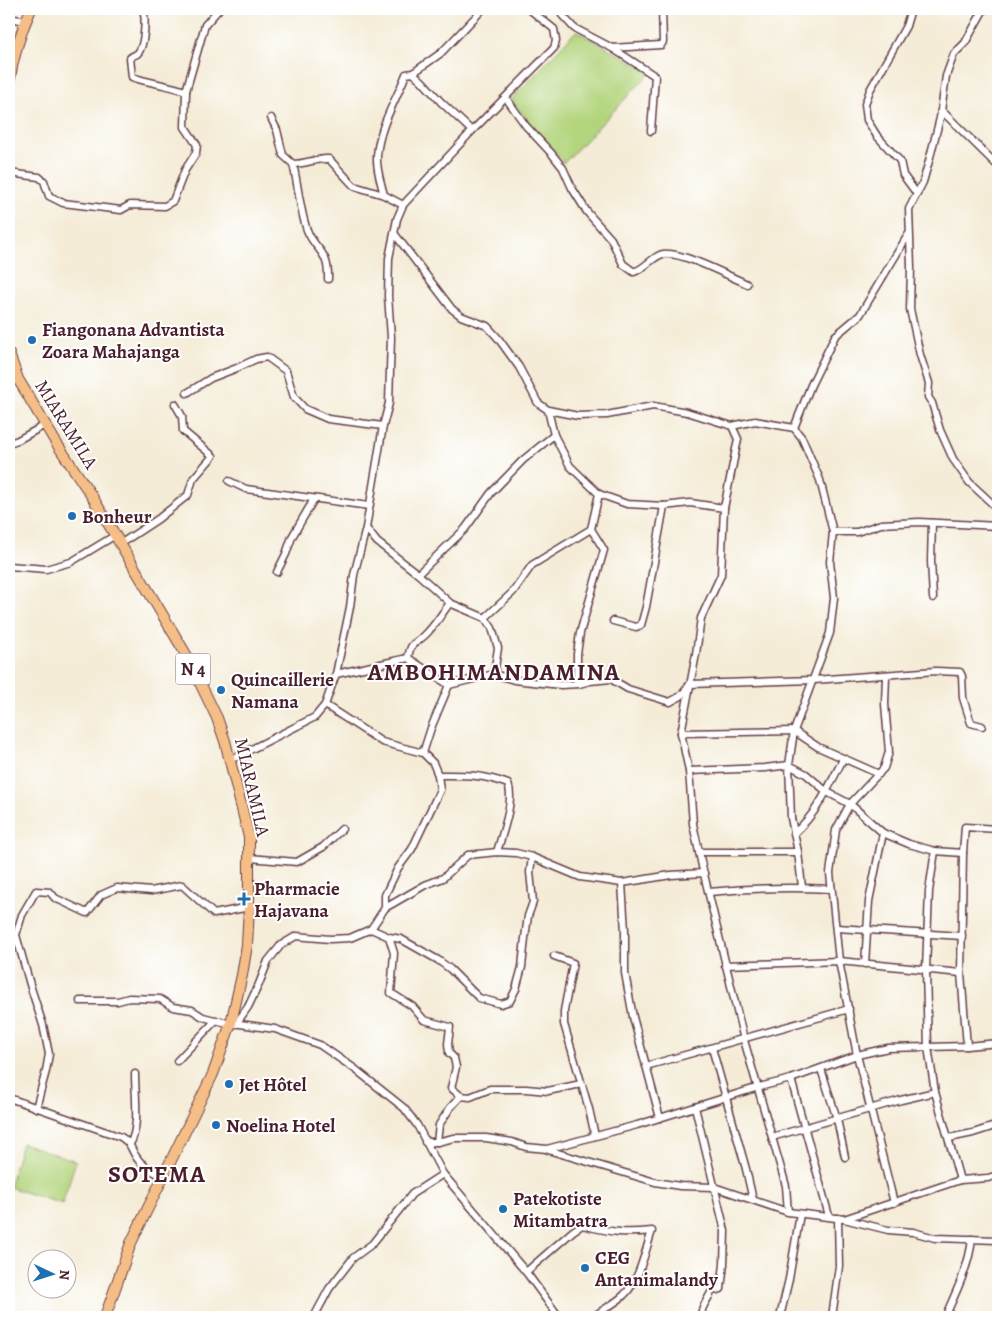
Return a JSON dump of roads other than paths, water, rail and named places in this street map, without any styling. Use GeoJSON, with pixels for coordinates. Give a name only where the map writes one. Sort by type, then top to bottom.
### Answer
{"type":"FeatureCollection","features":[{"type":"Feature","properties":{"kind":"main road"},"geometry":{"type":"LineString","coordinates":[[9,83],[12,61],[31,9]]}},
{"type":"Feature","properties":{"kind":"main road","name":"MIARAMILA"},"geometry":{"type":"LineString","coordinates":[[9,354],[18,379],[93,498],[186,656],[217,718],[230,760],[249,838],[249,907],[245,959],[233,1023],[213,1074],[131,1243],[105,1317]]}},
{"type":"Feature","properties":{"kind":"street"},"geometry":{"type":"LineString","coordinates":[[143,9],[145,27],[140,47],[137,54],[130,58],[132,77],[186,91]]}},
{"type":"Feature","properties":{"kind":"street"},"geometry":{"type":"LineString","coordinates":[[9,173],[39,177],[44,181],[48,196],[63,203],[121,210],[130,205],[166,206],[173,201],[185,170],[196,153],[197,145],[185,127],[186,91],[205,25],[219,9]]}},
{"type":"Feature","properties":{"kind":"street"},"geometry":{"type":"LineString","coordinates":[[384,195],[377,157],[386,118],[406,74],[413,73],[441,53],[483,9]]}},
{"type":"Feature","properties":{"kind":"street"},"geometry":{"type":"LineString","coordinates":[[230,760],[314,717],[325,705],[336,674],[389,403],[391,337],[388,279],[389,258],[394,233],[403,205],[472,131],[554,48],[556,41],[554,29],[529,9]]}},
{"type":"Feature","properties":{"kind":"street"},"geometry":{"type":"LineString","coordinates":[[560,9],[562,15],[574,28],[612,48],[655,76],[651,132]]}},
{"type":"Feature","properties":{"kind":"street"},"geometry":{"type":"LineString","coordinates":[[612,48],[661,45],[663,42],[662,9]]}},
{"type":"Feature","properties":{"kind":"street"},"geometry":{"type":"LineString","coordinates":[[911,9],[906,26],[870,90],[865,104],[867,120],[877,136],[900,160],[903,176],[917,194]]}},
{"type":"Feature","properties":{"kind":"street"},"geometry":{"type":"LineString","coordinates":[[984,9],[965,44],[954,54],[946,76],[941,110],[929,161],[917,194],[909,209],[910,309],[928,383],[928,397],[932,403],[940,430],[953,459],[969,482],[998,509]]}},
{"type":"Feature","properties":{"kind":"street"},"geometry":{"type":"LineString","coordinates":[[9,18],[26,21]]}},
{"type":"Feature","properties":{"kind":"street"},"geometry":{"type":"LineString","coordinates":[[413,73],[440,102],[472,131]]}},
{"type":"Feature","properties":{"kind":"street"},"geometry":{"type":"LineString","coordinates":[[506,98],[526,126],[563,168],[587,212],[611,239],[626,268],[634,272],[644,269],[659,256],[669,254],[688,258],[747,284]]}},
{"type":"Feature","properties":{"kind":"street"},"geometry":{"type":"LineString","coordinates":[[941,110],[998,166]]}},
{"type":"Feature","properties":{"kind":"street"},"geometry":{"type":"LineString","coordinates":[[271,118],[277,130],[283,155],[292,164],[307,230],[326,257],[328,279]]}},
{"type":"Feature","properties":{"kind":"street"},"geometry":{"type":"LineString","coordinates":[[292,164],[304,164],[317,158],[329,158],[354,186],[384,195],[403,205]]}},
{"type":"Feature","properties":{"kind":"street"},"geometry":{"type":"LineString","coordinates":[[394,233],[452,309],[461,316],[487,326],[498,338],[519,367],[538,403],[548,410],[578,416],[607,415],[653,406],[687,412],[732,426],[756,422],[794,428],[802,438],[820,480],[833,532],[830,562],[834,598],[830,632],[794,731],[788,765],[791,818],[798,852],[802,887]]}},
{"type":"Feature","properties":{"kind":"street"},"geometry":{"type":"LineString","coordinates":[[794,428],[811,385],[835,336],[860,315],[909,234]]}},
{"type":"Feature","properties":{"kind":"street"},"geometry":{"type":"LineString","coordinates":[[187,393],[210,378],[256,359],[267,357],[286,371],[294,398],[306,409],[328,419],[383,426]]}},
{"type":"Feature","properties":{"kind":"street"},"geometry":{"type":"LineString","coordinates":[[9,566],[46,569],[71,562],[158,519],[188,495],[193,479],[212,456],[183,431],[182,416],[175,404]]}},
{"type":"Feature","properties":{"kind":"street"},"geometry":{"type":"LineString","coordinates":[[548,410],[554,435],[570,466],[599,494],[627,504],[664,506],[690,503],[724,508]]}},
{"type":"Feature","properties":{"kind":"street"},"geometry":{"type":"LineString","coordinates":[[9,443],[46,425]]}},
{"type":"Feature","properties":{"kind":"street"},"geometry":{"type":"LineString","coordinates":[[732,426],[738,439],[724,508],[721,575],[701,618],[681,733],[690,771],[693,824],[699,852],[744,1040],[786,1186],[788,1212]]}},
{"type":"Feature","properties":{"kind":"street"},"geometry":{"type":"LineString","coordinates":[[418,574],[465,528],[491,493],[523,460],[554,435]]}},
{"type":"Feature","properties":{"kind":"street"},"geometry":{"type":"LineString","coordinates":[[229,481],[246,489],[369,506]]}},
{"type":"Feature","properties":{"kind":"street"},"geometry":{"type":"LineString","coordinates":[[577,684],[576,654],[580,633],[604,550],[591,529],[599,494]]}},
{"type":"Feature","properties":{"kind":"street"},"geometry":{"type":"LineString","coordinates":[[276,572],[286,554],[292,537],[314,499]]}},
{"type":"Feature","properties":{"kind":"street"},"geometry":{"type":"LineString","coordinates":[[613,621],[636,627],[641,625],[648,600],[664,506]]}},
{"type":"Feature","properties":{"kind":"street"},"geometry":{"type":"LineString","coordinates":[[833,532],[857,532],[881,524],[932,523],[998,526]]}},
{"type":"Feature","properties":{"kind":"street"},"geometry":{"type":"LineString","coordinates":[[932,523],[931,561],[933,598]]}},
{"type":"Feature","properties":{"kind":"street"},"geometry":{"type":"LineString","coordinates":[[366,528],[377,542],[418,574],[450,603],[485,618],[492,628],[498,648],[494,674]]}},
{"type":"Feature","properties":{"kind":"street"},"geometry":{"type":"LineString","coordinates":[[485,618],[513,592],[532,565],[591,529]]}},
{"type":"Feature","properties":{"kind":"street"},"geometry":{"type":"LineString","coordinates":[[408,658],[409,649],[416,640],[424,637],[450,603]]}},
{"type":"Feature","properties":{"kind":"street"},"geometry":{"type":"LineString","coordinates":[[336,674],[408,658],[449,685],[494,674],[514,680],[561,685],[611,680],[628,689],[670,702],[681,696],[690,684]]}},
{"type":"Feature","properties":{"kind":"street"},"geometry":{"type":"LineString","coordinates":[[690,684],[814,680],[936,671],[960,672],[962,676],[963,698],[971,723],[982,726]]}},
{"type":"Feature","properties":{"kind":"street"},"geometry":{"type":"LineString","coordinates":[[886,676],[885,704],[889,752],[884,768],[850,804],[836,830],[830,872],[839,961],[857,1055],[894,1203]]}},
{"type":"Feature","properties":{"kind":"street"},"geometry":{"type":"LineString","coordinates":[[423,753],[449,685]]}},
{"type":"Feature","properties":{"kind":"street"},"geometry":{"type":"LineString","coordinates":[[325,705],[382,742],[423,753],[433,763],[438,775],[440,790],[412,849],[398,868],[385,896],[385,908]]}},
{"type":"Feature","properties":{"kind":"street"},"geometry":{"type":"LineString","coordinates":[[681,733],[794,731],[818,747],[879,774]]}},
{"type":"Feature","properties":{"kind":"street"},"geometry":{"type":"LineString","coordinates":[[794,833],[804,824],[827,792],[843,759]]}},
{"type":"Feature","properties":{"kind":"street"},"geometry":{"type":"LineString","coordinates":[[690,771],[765,768],[788,765],[806,774],[827,792],[850,804],[883,833],[909,844],[935,851],[963,853]]}},
{"type":"Feature","properties":{"kind":"street"},"geometry":{"type":"LineString","coordinates":[[438,775],[481,776],[508,784],[511,791],[510,800],[497,852]]}},
{"type":"Feature","properties":{"kind":"street"},"geometry":{"type":"LineString","coordinates":[[967,1046],[961,973],[965,826],[998,829]]}},
{"type":"Feature","properties":{"kind":"street"},"geometry":{"type":"LineString","coordinates":[[249,858],[297,862],[323,847],[342,829]]}},
{"type":"Feature","properties":{"kind":"street"},"geometry":{"type":"LineString","coordinates":[[864,964],[869,901],[883,833]]}},
{"type":"Feature","properties":{"kind":"street"},"geometry":{"type":"LineString","coordinates":[[935,851],[929,892],[926,970],[928,1047],[935,1092],[960,1180]]}},
{"type":"Feature","properties":{"kind":"street"},"geometry":{"type":"LineString","coordinates":[[233,1023],[248,1006],[260,984],[268,960],[281,944],[296,936],[330,939],[350,938],[371,929],[385,908],[425,885],[443,878],[468,855],[497,852],[516,853],[532,857],[580,877],[622,883],[671,875],[704,873]]}},
{"type":"Feature","properties":{"kind":"street"},"geometry":{"type":"LineString","coordinates":[[699,852],[798,852]]}},
{"type":"Feature","properties":{"kind":"street"},"geometry":{"type":"LineString","coordinates":[[371,929],[389,937],[401,939],[438,960],[450,969],[479,998],[501,1004],[510,1001],[516,989],[522,968],[528,916],[533,902],[530,872],[532,857]]}},
{"type":"Feature","properties":{"kind":"street"},"geometry":{"type":"LineString","coordinates":[[622,883],[625,973],[633,1018],[660,1118]]}},
{"type":"Feature","properties":{"kind":"street"},"geometry":{"type":"LineString","coordinates":[[36,1108],[46,1071],[48,1054],[43,1024],[16,935],[22,915],[36,891],[50,892],[55,898],[87,913],[101,895],[117,888],[151,891],[182,885],[214,914],[249,907]]}},
{"type":"Feature","properties":{"kind":"street"},"geometry":{"type":"LineString","coordinates":[[709,892],[802,887],[831,889]]}},
{"type":"Feature","properties":{"kind":"street"},"geometry":{"type":"LineString","coordinates":[[837,928],[962,936]]}},
{"type":"Feature","properties":{"kind":"street"},"geometry":{"type":"LineString","coordinates":[[389,937],[394,953],[391,992],[412,1006],[424,1020],[450,1027],[449,1053],[454,1058],[456,1067],[451,1088],[461,1096],[470,1097],[490,1089],[526,1088],[548,1091],[581,1084]]}},
{"type":"Feature","properties":{"kind":"street"},"geometry":{"type":"LineString","coordinates":[[554,956],[573,962],[566,995],[564,1024],[595,1136]]}},
{"type":"Feature","properties":{"kind":"street"},"geometry":{"type":"LineString","coordinates":[[725,965],[839,961],[961,973]]}},
{"type":"Feature","properties":{"kind":"street"},"geometry":{"type":"LineString","coordinates":[[80,1001],[118,1001],[129,998],[160,999],[173,1007],[192,1010],[203,1017],[275,1029],[320,1045],[362,1074],[404,1108],[417,1125],[443,1174],[526,1272],[555,1316]]}},
{"type":"Feature","properties":{"kind":"street"},"geometry":{"type":"LineString","coordinates":[[646,1066],[849,1009]]}},
{"type":"Feature","properties":{"kind":"street"},"geometry":{"type":"LineString","coordinates":[[177,1060],[216,1020]]}},
{"type":"Feature","properties":{"kind":"street"},"geometry":{"type":"LineString","coordinates":[[547,1149],[792,1079],[857,1055],[888,1048],[967,1046],[998,1043]]}},
{"type":"Feature","properties":{"kind":"street"},"geometry":{"type":"LineString","coordinates":[[712,1048],[753,1200]]}},
{"type":"Feature","properties":{"kind":"street"},"geometry":{"type":"LineString","coordinates":[[821,1069],[837,1119],[845,1157]]}},
{"type":"Feature","properties":{"kind":"street"},"geometry":{"type":"LineString","coordinates":[[130,1144],[134,1139],[136,1116],[135,1074]]}},
{"type":"Feature","properties":{"kind":"street"},"geometry":{"type":"LineString","coordinates":[[792,1079],[829,1216]]}},
{"type":"Feature","properties":{"kind":"street"},"geometry":{"type":"LineString","coordinates":[[772,1137],[935,1092]]}},
{"type":"Feature","properties":{"kind":"street"},"geometry":{"type":"LineString","coordinates":[[437,1142],[439,1125],[450,1108],[461,1096]]}},
{"type":"Feature","properties":{"kind":"street"},"geometry":{"type":"LineString","coordinates":[[9,1098],[121,1137],[130,1144],[135,1156],[144,1166],[163,1177]]}},
{"type":"Feature","properties":{"kind":"street"},"geometry":{"type":"LineString","coordinates":[[695,1107],[725,1231],[721,1289],[712,1291],[700,1317]]}},
{"type":"Feature","properties":{"kind":"street"},"geometry":{"type":"LineString","coordinates":[[949,1138],[998,1125]]}},
{"type":"Feature","properties":{"kind":"street"},"geometry":{"type":"LineString","coordinates":[[425,1142],[437,1142],[454,1138],[486,1138],[512,1142],[526,1147],[547,1149],[655,1182],[680,1186],[714,1187],[788,1212],[841,1218],[888,1230],[912,1232],[935,1238],[998,1240]]}},
{"type":"Feature","properties":{"kind":"street"},"geometry":{"type":"LineString","coordinates":[[314,1317],[329,1289],[353,1258],[372,1244],[412,1194],[443,1174]]}},
{"type":"Feature","properties":{"kind":"street"},"geometry":{"type":"LineString","coordinates":[[841,1218],[894,1203],[960,1180],[988,1178],[998,1175]]}},
{"type":"Feature","properties":{"kind":"street"},"geometry":{"type":"LineString","coordinates":[[780,1317],[790,1279],[800,1214]]}},
{"type":"Feature","properties":{"kind":"street"},"geometry":{"type":"LineString","coordinates":[[832,1317],[839,1266],[841,1218]]}},
{"type":"Feature","properties":{"kind":"street"},"geometry":{"type":"LineString","coordinates":[[526,1272],[582,1225],[618,1233],[652,1231],[642,1264],[632,1286],[624,1296],[593,1317]]}},
{"type":"Feature","properties":{"kind":"street"},"geometry":{"type":"LineString","coordinates":[[945,1317],[957,1293],[970,1257],[972,1239]]}},
{"type":"Feature","properties":{"kind":"place","name":"Fiangonana Advantista Zoara Mahajanga"},"geometry":{"type":"Point","coordinates":[32,340]}},
{"type":"Feature","properties":{"kind":"place","name":"Bonheur"},"geometry":{"type":"Point","coordinates":[72,516]}},
{"type":"Feature","properties":{"kind":"place","name":"Quincaillerie Namana"},"geometry":{"type":"Point","coordinates":[221,690]}},
{"type":"Feature","properties":{"kind":"place","name":"Pharmacie Hajavana"},"geometry":{"type":"Point","coordinates":[244,899]}},
{"type":"Feature","properties":{"kind":"place","name":"Jet Hôtel"},"geometry":{"type":"Point","coordinates":[229,1084]}},
{"type":"Feature","properties":{"kind":"place","name":"Noelina Hotel"},"geometry":{"type":"Point","coordinates":[216,1125]}},
{"type":"Feature","properties":{"kind":"place","name":"Patekotiste Mitambatra"},"geometry":{"type":"Point","coordinates":[503,1209]}},
{"type":"Feature","properties":{"kind":"place","name":"CEG Antanimalandy"},"geometry":{"type":"Point","coordinates":[585,1268]}},
{"type":"Feature","properties":{"kind":"district","name":"AMBOHIMANDAMINA"},"geometry":{"type":"Point","coordinates":[494,672]}},
{"type":"Feature","properties":{"kind":"district","name":"SOTEMA"},"geometry":{"type":"Point","coordinates":[157,1174]}}]}
